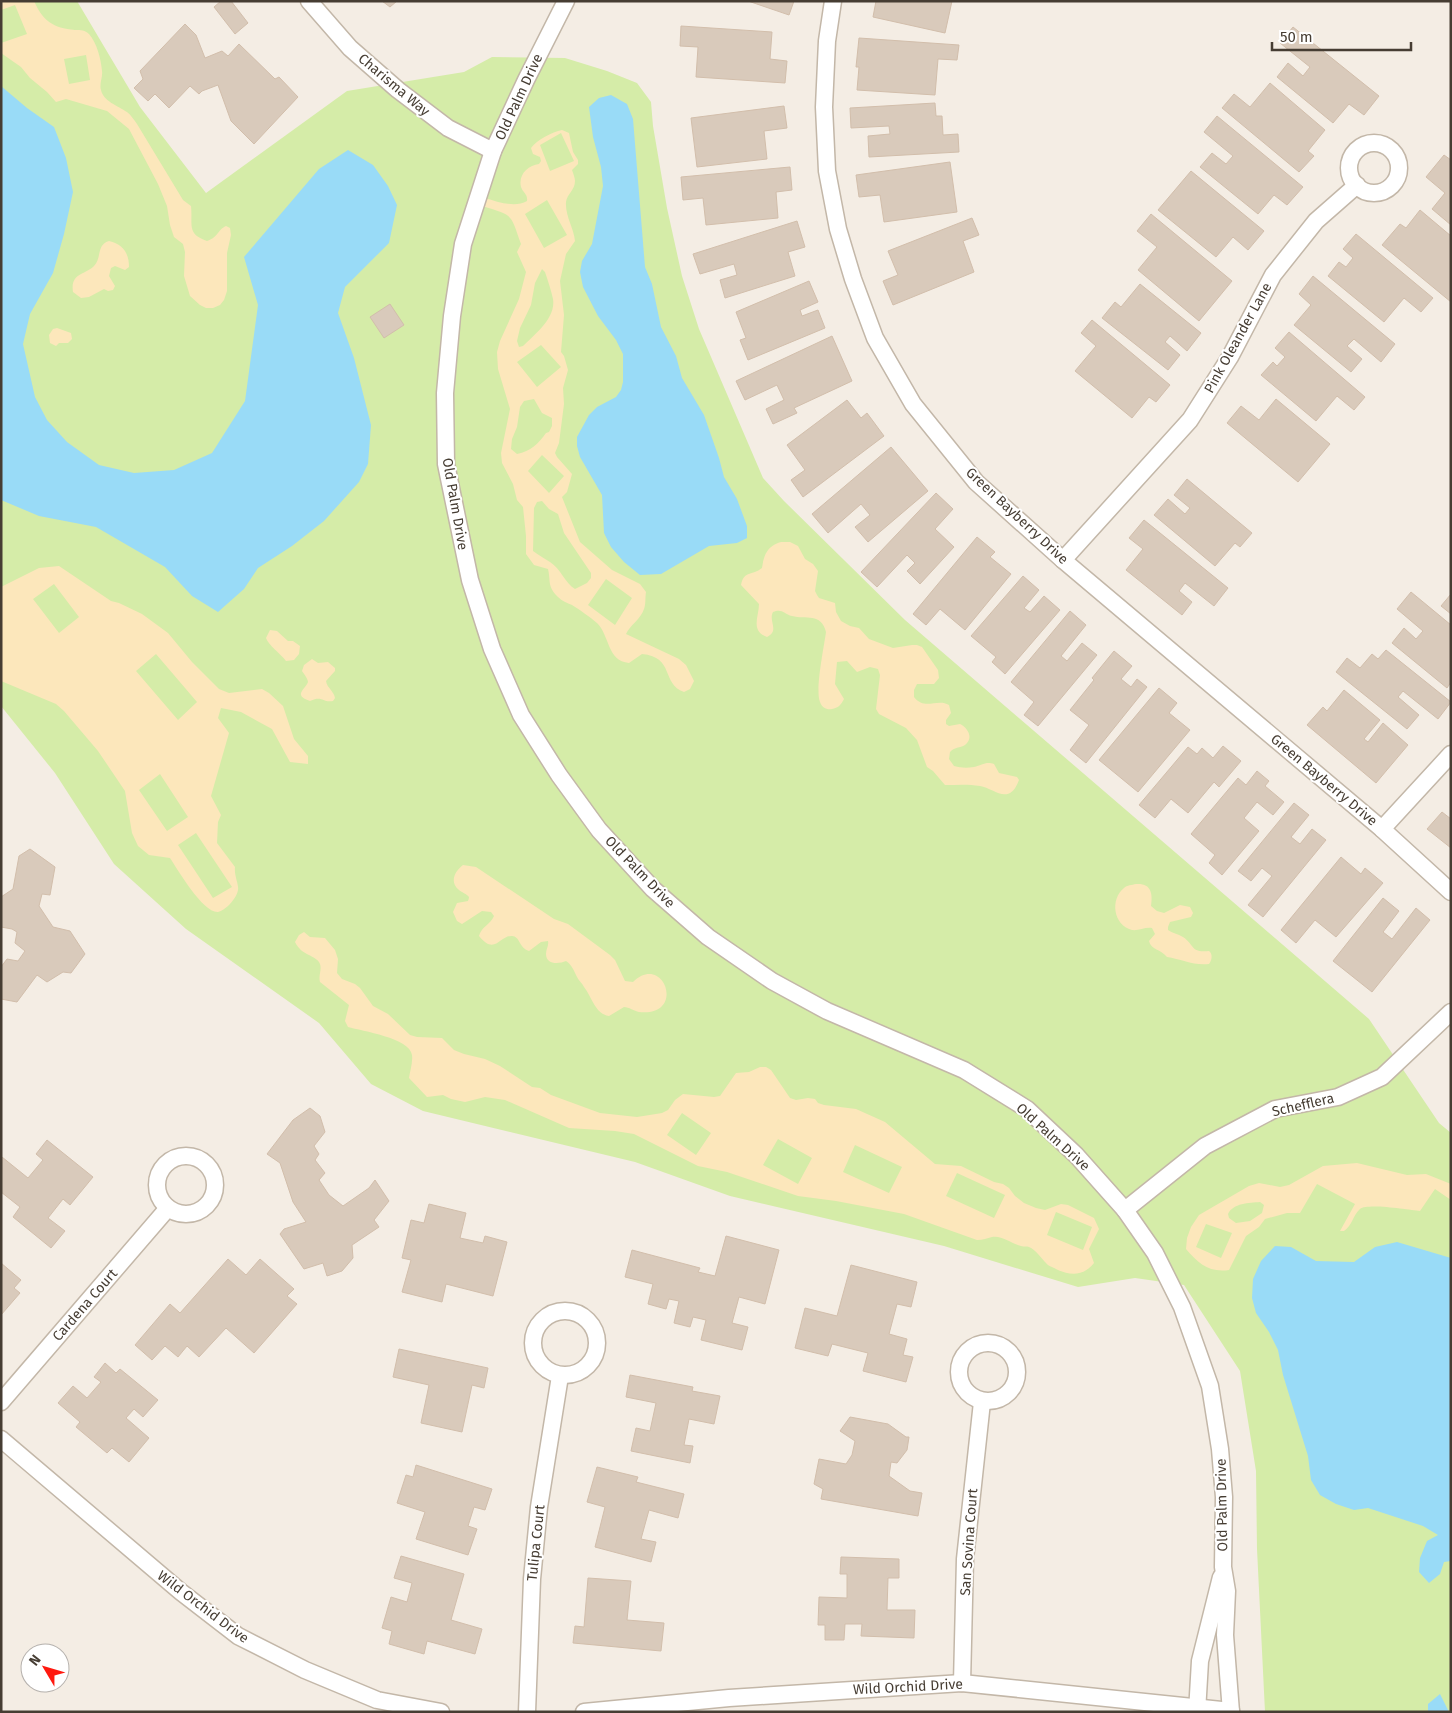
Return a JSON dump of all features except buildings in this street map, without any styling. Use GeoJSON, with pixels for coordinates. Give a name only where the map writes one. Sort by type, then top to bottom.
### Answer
{"type":"FeatureCollection","features":[{"type":"Feature","properties":{"kind":"street","name":"Charisma Way"},"geometry":{"type":"LineString","coordinates":[[309,1],[350,48],[398,90],[448,128],[493,151]]}},
{"type":"Feature","properties":{"kind":"street","name":"Old Palm Drive"},"geometry":{"type":"LineString","coordinates":[[566,1],[493,151],[463,244],[452,316],[445,393],[446,464],[470,580],[492,649],[521,715],[559,775],[599,830],[653,889],[708,937],[772,981],[819,1006],[964,1070],[1027,1109],[1076,1154],[1125,1210],[1155,1253],[1182,1307],[1210,1386],[1220,1449],[1224,1497],[1223,1567],[1227,1591],[1225,1635],[1231,1711]]}},
{"type":"Feature","properties":{"kind":"street","name":"Green Bayberry Drive"},"geometry":{"type":"LineString","coordinates":[[833,1],[827,41],[824,108],[827,171],[838,229],[852,279],[875,338],[913,404],[976,482],[1063,560],[1382,829],[1451,892]]}},
{"type":"Feature","properties":{"kind":"street","name":"Pink Oleander Lane"},"geometry":{"type":"LineString","coordinates":[[1063,560],[1190,420],[1230,357],[1273,275],[1316,221],[1357,185]]}},
{"type":"Feature","properties":{"kind":"street"},"geometry":{"type":"LineString","coordinates":[[1382,829],[1451,754]]}},
{"type":"Feature","properties":{"kind":"street","name":"Schefflera"},"geometry":{"type":"LineString","coordinates":[[1125,1210],[1205,1146],[1275,1109],[1338,1097],[1382,1077],[1451,1012]]}},
{"type":"Feature","properties":{"kind":"street","name":"Cardena Court"},"geometry":{"type":"LineString","coordinates":[[1,1402],[168,1208]]}},
{"type":"Feature","properties":{"kind":"street"},"geometry":{"type":"LineString","coordinates":[[571,1311],[583,1315],[592,1324],[597,1336],[598,1349],[593,1360],[584,1370],[572,1375],[560,1376],[548,1371],[539,1362],[533,1351],[533,1338],[538,1326],[546,1317],[558,1312],[571,1311]]}},
{"type":"Feature","properties":{"kind":"street","name":"Tulipa Court"},"geometry":{"type":"LineString","coordinates":[[527,1712],[532,1579],[539,1507],[560,1376]]}},
{"type":"Feature","properties":{"kind":"street","name":"San Sovina Court"},"geometry":{"type":"LineString","coordinates":[[962,1683],[966,1559],[982,1402]]}},
{"type":"Feature","properties":{"kind":"street","name":"Wild Orchid Drive"},"geometry":{"type":"LineString","coordinates":[[1,1439],[181,1592],[238,1636],[305,1670],[377,1700],[441,1712]]}},
{"type":"Feature","properties":{"kind":"street","name":"Old Palm Drive"},"geometry":{"type":"LineString","coordinates":[[1198,1709],[1200,1661],[1223,1567]]}},
{"type":"Feature","properties":{"kind":"street","name":"Wild Orchid Drive"},"geometry":{"type":"LineString","coordinates":[[584,1712],[728,1698],[962,1683],[1231,1711]]}},
{"type":"Feature","properties":{"kind":"green space"},"geometry":{"type":"Polygon","coordinates":[[[1,1],[77,1],[140,107],[206,193],[347,91],[464,72],[492,57],[565,58],[637,83],[651,102],[653,126],[667,208],[682,276],[699,329],[763,478],[905,620],[1369,1019],[1439,1123],[1451,1133],[1451,1712],[1265,1712],[1257,1549],[1256,1471],[1240,1371],[1184,1285],[1135,1278],[1078,1287],[944,1246],[730,1196],[635,1162],[423,1111],[371,1084],[319,1023],[186,929],[114,864],[55,773],[1,706],[1,1]]]}},
{"type":"Feature","properties":{"kind":"sand"},"geometry":{"type":"Polygon","coordinates":[[[1,1],[34,1],[41,14],[50,22],[67,29],[84,31],[92,38],[101,61],[102,94],[128,113],[137,124],[183,200],[191,206],[193,232],[207,241],[214,238],[226,226],[230,228],[231,235],[227,253],[227,291],[220,305],[206,308],[190,296],[184,276],[185,252],[183,244],[174,237],[167,206],[158,184],[129,129],[107,111],[66,99],[56,102],[21,67],[1,53],[1,43],[27,34],[15,5],[1,10],[1,1]],[[86,55],[64,59],[69,84],[90,80],[86,55]]]}},
{"type":"Feature","properties":{"kind":"sand"},"geometry":{"type":"Polygon","coordinates":[[[562,130],[569,133],[578,164],[572,170],[575,184],[566,202],[575,241],[566,254],[560,281],[564,315],[561,352],[568,370],[563,388],[564,404],[559,443],[555,453],[572,474],[567,492],[562,497],[580,542],[612,570],[640,584],[646,592],[643,613],[626,634],[679,659],[686,665],[694,681],[690,689],[684,692],[672,683],[664,665],[652,656],[642,654],[629,663],[617,658],[597,623],[575,607],[561,600],[555,593],[551,587],[548,569],[534,565],[526,554],[523,507],[517,500],[513,484],[502,463],[501,453],[510,409],[498,369],[497,352],[519,299],[526,272],[517,252],[521,244],[512,221],[506,214],[482,206],[485,198],[512,204],[527,201],[520,183],[522,175],[531,166],[539,164],[541,161],[540,157],[533,154],[531,148],[549,134],[562,130]],[[561,133],[540,145],[550,171],[574,161],[561,133]],[[547,200],[525,214],[544,248],[567,235],[547,200]],[[542,269],[535,283],[531,305],[520,328],[517,341],[519,347],[523,346],[539,331],[551,313],[553,299],[545,272],[542,269]],[[541,345],[517,362],[537,387],[561,367],[541,345]],[[534,399],[524,401],[520,407],[511,449],[517,454],[534,446],[549,432],[552,426],[552,418],[542,413],[534,399]],[[542,455],[528,471],[549,493],[564,476],[542,455]],[[542,501],[537,502],[534,508],[533,551],[554,565],[575,589],[587,583],[591,578],[591,573],[564,533],[558,514],[549,509],[542,501]],[[606,579],[588,605],[615,625],[632,598],[606,579]]]}},
{"type":"Feature","properties":{"kind":"sand"},"geometry":{"type":"Polygon","coordinates":[[[109,241],[118,244],[124,250],[128,257],[129,267],[125,270],[115,266],[111,268],[109,276],[115,286],[113,290],[108,291],[104,289],[89,297],[81,298],[73,292],[74,281],[79,275],[94,266],[102,245],[109,241]]]}},
{"type":"Feature","properties":{"kind":"sand"},"geometry":{"type":"Polygon","coordinates":[[[57,328],[71,333],[72,339],[68,343],[59,343],[56,346],[50,343],[49,335],[53,329],[57,328]]]}},
{"type":"Feature","properties":{"kind":"sand"},"geometry":{"type":"Polygon","coordinates":[[[781,542],[790,542],[798,546],[805,559],[813,564],[818,571],[815,591],[819,598],[835,603],[836,612],[841,621],[859,628],[869,639],[893,648],[912,645],[922,647],[938,670],[939,678],[934,684],[917,684],[914,690],[914,697],[922,703],[945,703],[949,705],[951,713],[946,720],[946,724],[949,726],[960,724],[969,733],[968,742],[952,750],[949,759],[954,766],[962,767],[974,767],[986,763],[994,764],[999,773],[1017,777],[1019,780],[1011,793],[1001,794],[976,785],[945,785],[927,767],[917,740],[906,728],[879,714],[876,709],[880,675],[878,669],[870,667],[857,672],[847,661],[837,662],[835,684],[844,699],[834,709],[827,709],[822,706],[819,688],[826,632],[824,626],[817,619],[797,617],[776,611],[772,615],[773,632],[767,637],[757,627],[759,604],[741,585],[746,575],[762,568],[765,555],[769,549],[781,542]]]}},
{"type":"Feature","properties":{"kind":"sand"},"geometry":{"type":"Polygon","coordinates":[[[59,566],[111,601],[142,614],[168,633],[192,662],[219,689],[229,693],[262,689],[283,706],[294,739],[308,756],[308,764],[290,762],[272,729],[241,712],[221,708],[218,718],[229,733],[211,796],[221,815],[218,822],[217,843],[235,867],[238,890],[233,901],[221,911],[212,910],[198,899],[170,858],[149,855],[138,846],[132,833],[125,791],[98,751],[64,711],[56,704],[1,681],[1,587],[39,568],[59,566]],[[54,584],[33,599],[59,633],[79,617],[54,584]],[[156,654],[136,671],[178,720],[197,702],[156,654]],[[160,774],[139,790],[167,831],[188,817],[160,774]],[[196,833],[178,845],[213,898],[232,887],[196,833]]]}},
{"type":"Feature","properties":{"kind":"sand"},"geometry":{"type":"Polygon","coordinates":[[[270,630],[277,631],[288,641],[293,641],[300,646],[299,654],[294,660],[286,661],[270,644],[266,638],[270,630]]]}},
{"type":"Feature","properties":{"kind":"sand"},"geometry":{"type":"Polygon","coordinates":[[[312,659],[318,663],[328,662],[335,668],[335,671],[326,681],[335,698],[333,701],[318,699],[310,701],[301,694],[308,682],[302,671],[304,665],[312,659]]]}},
{"type":"Feature","properties":{"kind":"sand"},"geometry":{"type":"Polygon","coordinates":[[[463,865],[476,867],[554,919],[568,924],[615,960],[625,981],[633,982],[644,975],[654,975],[661,980],[666,988],[666,997],[663,1005],[654,1011],[639,1012],[624,1007],[609,1016],[604,1015],[597,1009],[573,968],[566,961],[553,963],[548,960],[546,954],[548,941],[541,942],[529,951],[512,936],[504,938],[493,945],[485,942],[479,936],[494,916],[491,912],[482,911],[462,924],[457,921],[453,912],[457,903],[468,901],[469,898],[454,884],[454,877],[463,865]]]}},
{"type":"Feature","properties":{"kind":"sand"},"geometry":{"type":"Polygon","coordinates":[[[1136,884],[1148,887],[1152,897],[1151,906],[1157,911],[1164,913],[1180,905],[1190,907],[1193,913],[1191,917],[1170,922],[1168,930],[1183,937],[1196,950],[1209,951],[1212,957],[1209,964],[1193,963],[1167,957],[1150,944],[1149,941],[1155,934],[1152,928],[1132,930],[1121,923],[1117,917],[1115,905],[1117,898],[1125,887],[1136,884]]]}},
{"type":"Feature","properties":{"kind":"sand"},"geometry":{"type":"Polygon","coordinates":[[[304,932],[310,937],[325,938],[335,950],[338,959],[337,973],[342,979],[360,988],[373,1006],[388,1014],[410,1035],[442,1038],[454,1050],[485,1059],[500,1066],[532,1087],[540,1088],[551,1095],[600,1113],[637,1117],[662,1113],[668,1110],[675,1100],[683,1094],[720,1096],[736,1073],[749,1072],[760,1067],[766,1067],[771,1070],[790,1098],[796,1100],[815,1099],[818,1103],[824,1105],[856,1109],[885,1122],[935,1164],[961,1166],[994,1182],[1003,1184],[1024,1203],[1036,1208],[1045,1210],[1061,1204],[1068,1205],[1094,1218],[1099,1229],[1089,1249],[1094,1263],[1081,1272],[1066,1273],[1048,1265],[1032,1248],[1018,1245],[1003,1238],[992,1237],[977,1240],[904,1214],[798,1196],[727,1172],[698,1166],[634,1134],[569,1128],[505,1100],[485,1097],[465,1102],[443,1095],[427,1097],[409,1078],[412,1055],[409,1049],[403,1044],[384,1036],[348,1027],[345,1021],[349,1005],[320,982],[320,964],[317,959],[298,947],[295,942],[299,935],[304,932]],[[682,1113],[667,1135],[696,1155],[711,1133],[682,1113]],[[778,1139],[763,1165],[798,1184],[812,1158],[778,1139]],[[855,1145],[843,1172],[889,1193],[902,1167],[855,1145]],[[957,1173],[946,1196],[994,1218],[1005,1195],[957,1173]],[[1056,1212],[1047,1235],[1083,1250],[1092,1227],[1056,1212]]]}},
{"type":"Feature","properties":{"kind":"sand"},"geometry":{"type":"Polygon","coordinates":[[[1357,1163],[1407,1175],[1426,1174],[1451,1184],[1451,1200],[1435,1189],[1420,1211],[1364,1207],[1358,1211],[1347,1229],[1340,1231],[1355,1204],[1317,1184],[1300,1213],[1287,1213],[1265,1219],[1259,1227],[1246,1236],[1229,1270],[1222,1271],[1204,1266],[1186,1249],[1191,1227],[1199,1215],[1249,1186],[1259,1183],[1280,1187],[1289,1185],[1323,1166],[1357,1163]],[[1260,1202],[1237,1206],[1230,1210],[1229,1218],[1236,1223],[1250,1221],[1262,1213],[1264,1205],[1260,1202]],[[1206,1224],[1196,1247],[1221,1258],[1232,1233],[1206,1224]]]}},
{"type":"Feature","properties":{"kind":"water"},"geometry":{"type":"Polygon","coordinates":[[[1,86],[54,127],[66,158],[73,192],[53,273],[30,314],[23,344],[35,397],[47,420],[67,442],[99,465],[134,473],[174,470],[212,453],[245,401],[258,305],[244,257],[319,169],[348,150],[373,165],[388,186],[397,205],[389,243],[345,287],[338,313],[354,358],[371,425],[368,464],[359,482],[324,521],[292,546],[258,568],[244,589],[218,612],[192,596],[165,567],[96,527],[39,516],[1,500],[1,86]]]}},
{"type":"Feature","properties":{"kind":"water"},"geometry":{"type":"Polygon","coordinates":[[[611,95],[627,104],[633,119],[645,267],[652,284],[661,327],[676,356],[682,378],[704,415],[724,477],[737,499],[747,526],[747,538],[737,543],[709,546],[661,574],[640,575],[624,562],[611,547],[604,533],[602,495],[580,457],[577,446],[577,437],[589,415],[597,407],[616,397],[621,390],[623,382],[623,354],[616,340],[598,316],[583,287],[580,272],[582,261],[592,244],[603,186],[589,107],[599,98],[611,95]]]}},
{"type":"Feature","properties":{"kind":"water"},"geometry":{"type":"Polygon","coordinates":[[[1397,1242],[1451,1258],[1451,1561],[1444,1562],[1440,1574],[1429,1583],[1419,1572],[1420,1558],[1427,1541],[1438,1535],[1423,1526],[1368,1508],[1354,1510],[1336,1504],[1320,1495],[1311,1480],[1308,1456],[1283,1375],[1278,1350],[1256,1313],[1252,1298],[1253,1279],[1261,1261],[1275,1246],[1291,1247],[1316,1261],[1354,1262],[1375,1247],[1397,1242]]]}},
{"type":"Feature","properties":{"kind":"water"},"geometry":{"type":"Polygon","coordinates":[[[1440,1694],[1449,1712],[1428,1712],[1428,1704],[1440,1694]]]}}]}
